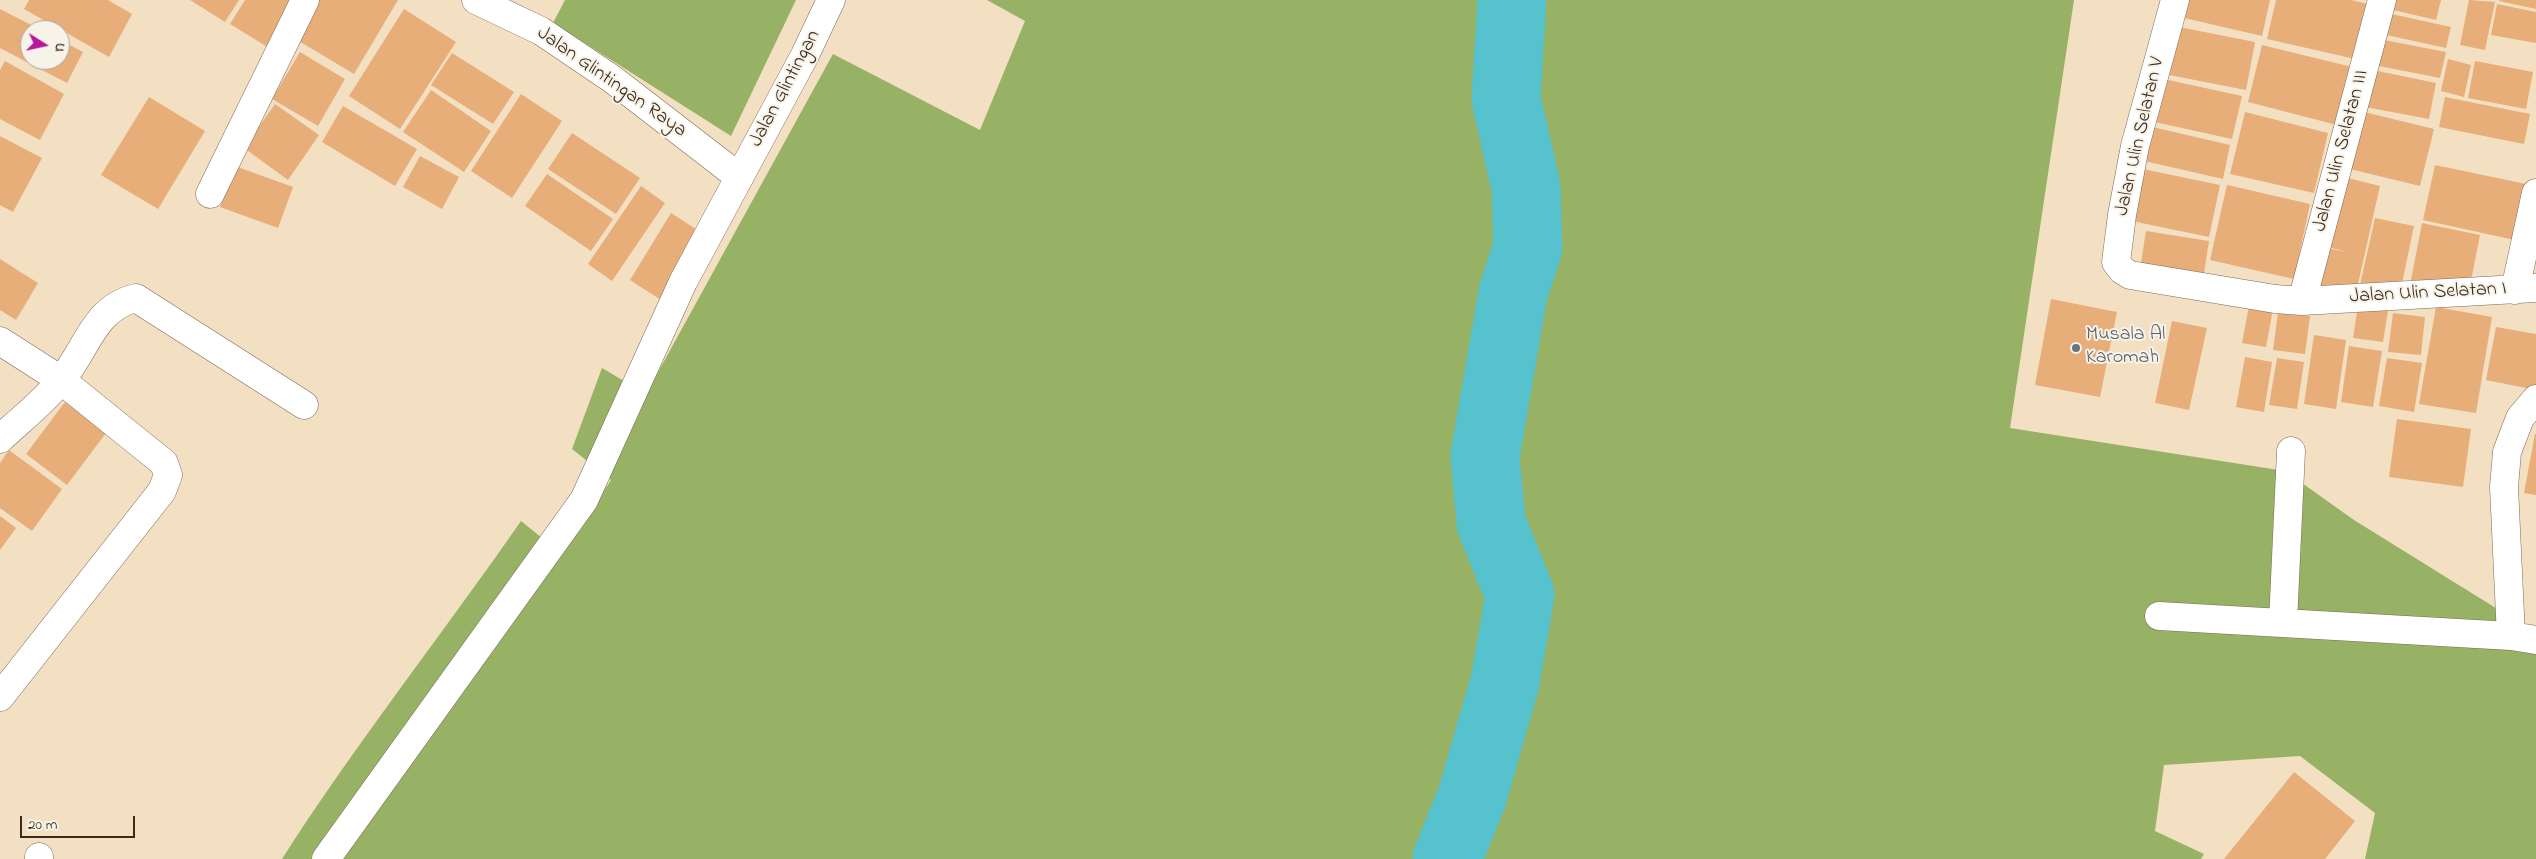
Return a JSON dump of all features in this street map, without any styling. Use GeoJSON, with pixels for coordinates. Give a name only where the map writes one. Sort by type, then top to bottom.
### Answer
{"type":"FeatureCollection","features":[{"type":"Feature","properties":{"kind":"street"},"geometry":{"type":"LineString","coordinates":[[210,194],[290,27],[305,0]]}},
{"type":"Feature","properties":{"kind":"street","name":"Jalan Glintingan Raya"},"geometry":{"type":"LineString","coordinates":[[476,0],[541,32],[612,79],[739,177]]}},
{"type":"Feature","properties":{"kind":"street","name":"Jalan Glintingan"},"geometry":{"type":"LineString","coordinates":[[326,859],[584,500],[684,282],[805,55],[831,0]]}},
{"type":"Feature","properties":{"kind":"street","name":"Jalan Ulin Selatan V"},"geometry":{"type":"LineString","coordinates":[[2175,0],[2135,146],[2122,215],[2116,262],[2122,270],[2130,275],[2302,302]]}},
{"type":"Feature","properties":{"kind":"street","name":"Jalan Ulin Selatan III"},"geometry":{"type":"LineString","coordinates":[[2302,302],[2382,0]]}},
{"type":"Feature","properties":{"kind":"street","name":"Jalan Ulin Selatan I"},"geometry":{"type":"LineString","coordinates":[[2302,302],[2526,289],[2536,193]]}},
{"type":"Feature","properties":{"kind":"street"},"geometry":{"type":"LineString","coordinates":[[0,439],[61,380],[106,312],[122,302],[136,298],[304,405]]}},
{"type":"Feature","properties":{"kind":"street"},"geometry":{"type":"LineString","coordinates":[[0,341],[61,380],[164,463],[168,475],[162,491],[0,698]]}},
{"type":"Feature","properties":{"kind":"street"},"geometry":{"type":"LineString","coordinates":[[2159,616],[2524,638],[2504,486],[2507,452],[2513,432],[2520,418],[2536,399]]}},
{"type":"Feature","properties":{"kind":"street"},"geometry":{"type":"LineString","coordinates":[[2283,622],[2292,451]]}},
{"type":"Feature","properties":{"kind":"green space"},"geometry":{"type":"Polygon","coordinates":[[[565,0],[796,0],[731,136],[553,23],[565,0]]]}},
{"type":"Feature","properties":{"kind":"green space"},"geometry":{"type":"Polygon","coordinates":[[[987,0],[2074,0],[2010,428],[2285,471],[2354,520],[2536,633],[2536,859],[2365,859],[2375,813],[2300,756],[2164,765],[2155,831],[2204,854],[2201,859],[282,859],[339,773],[521,521],[562,554],[611,480],[572,449],[602,368],[646,394],[833,54],[980,130],[1025,21],[987,0]]]}},
{"type":"Feature","properties":{"kind":"building"},"geometry":{"type":"Polygon","coordinates":[[[29,0],[108,0],[132,14],[109,57],[70,35],[70,20],[43,20],[24,9],[29,0]]]}},
{"type":"Feature","properties":{"kind":"building"},"geometry":{"type":"Polygon","coordinates":[[[190,0],[239,0],[225,22],[190,0]]]}},
{"type":"Feature","properties":{"kind":"building"},"geometry":{"type":"Polygon","coordinates":[[[245,0],[298,0],[269,48],[230,24],[245,0]]]}},
{"type":"Feature","properties":{"kind":"building"},"geometry":{"type":"Polygon","coordinates":[[[314,0],[398,0],[354,74],[292,37],[314,0]]]}},
{"type":"Feature","properties":{"kind":"building"},"geometry":{"type":"Polygon","coordinates":[[[2184,0],[2270,0],[2262,36],[2180,17],[2184,0]]]}},
{"type":"Feature","properties":{"kind":"building"},"geometry":{"type":"Polygon","coordinates":[[[2276,0],[2351,0],[2368,4],[2355,59],[2267,39],[2276,0]]]}},
{"type":"Feature","properties":{"kind":"building"},"geometry":{"type":"Polygon","coordinates":[[[2391,0],[2441,0],[2436,20],[2389,9],[2391,0]]]}},
{"type":"Feature","properties":{"kind":"building"},"geometry":{"type":"Polygon","coordinates":[[[2469,0],[2495,2],[2485,50],[2460,45],[2469,0]]]}},
{"type":"Feature","properties":{"kind":"building"},"geometry":{"type":"Polygon","coordinates":[[[2536,0],[2536,9],[2499,1],[2536,0]]]}},
{"type":"Feature","properties":{"kind":"building"},"geometry":{"type":"Polygon","coordinates":[[[2497,4],[2536,12],[2536,43],[2491,35],[2497,4]]]}},
{"type":"Feature","properties":{"kind":"building"},"geometry":{"type":"Polygon","coordinates":[[[0,9],[21,20],[20,58],[0,48],[0,9]]]}},
{"type":"Feature","properties":{"kind":"building"},"geometry":{"type":"Polygon","coordinates":[[[404,9],[456,42],[400,129],[349,96],[404,9]]]}},
{"type":"Feature","properties":{"kind":"building"},"geometry":{"type":"Polygon","coordinates":[[[2387,13],[2451,27],[2446,48],[2382,34],[2387,13]]]}},
{"type":"Feature","properties":{"kind":"building"},"geometry":{"type":"Polygon","coordinates":[[[2174,26],[2255,42],[2246,90],[2164,74],[2174,26]]]}},
{"type":"Feature","properties":{"kind":"building"},"geometry":{"type":"Polygon","coordinates":[[[2379,39],[2446,52],[2440,78],[2374,65],[2379,39]]]}},
{"type":"Feature","properties":{"kind":"building"},"geometry":{"type":"Polygon","coordinates":[[[70,45],[83,52],[67,83],[42,70],[70,70],[70,45]]]}},
{"type":"Feature","properties":{"kind":"building"},"geometry":{"type":"Polygon","coordinates":[[[2262,45],[2352,67],[2337,125],[2248,102],[2262,45]]]}},
{"type":"Feature","properties":{"kind":"building"},"geometry":{"type":"Polygon","coordinates":[[[300,52],[345,79],[318,126],[272,99],[300,52]]]}},
{"type":"Feature","properties":{"kind":"building"},"geometry":{"type":"Polygon","coordinates":[[[452,53],[514,92],[493,124],[431,85],[452,53]]]}},
{"type":"Feature","properties":{"kind":"building"},"geometry":{"type":"Polygon","coordinates":[[[2448,59],[2471,65],[2464,97],[2441,91],[2448,59]]]}},
{"type":"Feature","properties":{"kind":"building"},"geometry":{"type":"Polygon","coordinates":[[[5,61],[64,94],[40,140],[0,119],[0,70],[5,61]]]}},
{"type":"Feature","properties":{"kind":"building"},"geometry":{"type":"Polygon","coordinates":[[[2475,61],[2533,72],[2526,109],[2468,98],[2475,61]]]}},
{"type":"Feature","properties":{"kind":"building"},"geometry":{"type":"Polygon","coordinates":[[[2368,69],[2436,83],[2429,119],[2360,106],[2368,69]]]}},
{"type":"Feature","properties":{"kind":"building"},"geometry":{"type":"Polygon","coordinates":[[[2159,78],[2242,96],[2232,139],[2150,121],[2159,78]]]}},
{"type":"Feature","properties":{"kind":"building"},"geometry":{"type":"Polygon","coordinates":[[[431,90],[491,131],[464,172],[403,132],[431,90]]]}},
{"type":"Feature","properties":{"kind":"building"},"geometry":{"type":"Polygon","coordinates":[[[521,94],[562,121],[512,198],[471,171],[521,94]]]}},
{"type":"Feature","properties":{"kind":"building"},"geometry":{"type":"Polygon","coordinates":[[[149,97],[205,131],[158,209],[101,175],[149,97]]]}},
{"type":"Feature","properties":{"kind":"building"},"geometry":{"type":"Polygon","coordinates":[[[2445,97],[2530,114],[2524,144],[2439,127],[2445,97]]]}},
{"type":"Feature","properties":{"kind":"building"},"geometry":{"type":"Polygon","coordinates":[[[275,104],[319,135],[288,180],[244,148],[275,104]]]}},
{"type":"Feature","properties":{"kind":"building"},"geometry":{"type":"Polygon","coordinates":[[[343,106],[417,149],[395,186],[322,142],[343,106]]]}},
{"type":"Feature","properties":{"kind":"building"},"geometry":{"type":"Polygon","coordinates":[[[2360,111],[2434,129],[2420,186],[2346,168],[2360,111]]]}},
{"type":"Feature","properties":{"kind":"building"},"geometry":{"type":"Polygon","coordinates":[[[2245,112],[2328,133],[2314,193],[2230,174],[2245,112]]]}},
{"type":"Feature","properties":{"kind":"building"},"geometry":{"type":"Polygon","coordinates":[[[2148,126],[2230,145],[2223,179],[2140,160],[2148,126]]]}},
{"type":"Feature","properties":{"kind":"building"},"geometry":{"type":"Polygon","coordinates":[[[572,133],[640,178],[616,214],[548,169],[572,133]]]}},
{"type":"Feature","properties":{"kind":"building"},"geometry":{"type":"Polygon","coordinates":[[[0,136],[42,158],[13,212],[0,205],[0,136]]]}},
{"type":"Feature","properties":{"kind":"building"},"geometry":{"type":"Polygon","coordinates":[[[420,156],[459,177],[442,209],[403,187],[420,156]]]}},
{"type":"Feature","properties":{"kind":"building"},"geometry":{"type":"Polygon","coordinates":[[[2435,165],[2531,185],[2519,241],[2423,220],[2435,165]]]}},
{"type":"Feature","properties":{"kind":"building"},"geometry":{"type":"Polygon","coordinates":[[[235,166],[293,187],[278,228],[220,207],[235,166]]]}},
{"type":"Feature","properties":{"kind":"building"},"geometry":{"type":"Polygon","coordinates":[[[2138,168],[2220,185],[2209,237],[2127,220],[2138,168]]]}},
{"type":"Feature","properties":{"kind":"building"},"geometry":{"type":"Polygon","coordinates":[[[547,174],[613,219],[591,251],[525,206],[547,174]]]}},
{"type":"Feature","properties":{"kind":"building"},"geometry":{"type":"Polygon","coordinates":[[[2344,177],[2380,186],[2355,297],[2317,290],[2325,248],[2348,252],[2327,247],[2344,177]]]}},
{"type":"Feature","properties":{"kind":"building"},"geometry":{"type":"Polygon","coordinates":[[[2227,185],[2310,204],[2294,279],[2210,260],[2227,185]]]}},
{"type":"Feature","properties":{"kind":"building"},"geometry":{"type":"Polygon","coordinates":[[[641,186],[665,203],[612,281],[588,264],[641,186]]]}},
{"type":"Feature","properties":{"kind":"building"},"geometry":{"type":"Polygon","coordinates":[[[671,213],[702,233],[661,300],[630,280],[671,213]]]}},
{"type":"Feature","properties":{"kind":"building"},"geometry":{"type":"Polygon","coordinates":[[[2375,218],[2414,226],[2400,293],[2360,285],[2375,218]]]}},
{"type":"Feature","properties":{"kind":"building"},"geometry":{"type":"Polygon","coordinates":[[[2422,223],[2480,235],[2469,291],[2411,280],[2422,223]]]}},
{"type":"Feature","properties":{"kind":"building"},"geometry":{"type":"Polygon","coordinates":[[[2146,231],[2209,241],[2203,279],[2140,269],[2146,231]]]}},
{"type":"Feature","properties":{"kind":"building"},"geometry":{"type":"Polygon","coordinates":[[[0,259],[38,283],[16,320],[0,310],[0,259]]]}},
{"type":"Feature","properties":{"kind":"building","name":"Musala Al Karomah"},"geometry":{"type":"Polygon","coordinates":[[[2051,299],[2117,312],[2100,397],[2035,385],[2051,299]]]}},
{"type":"Feature","properties":{"kind":"building"},"geometry":{"type":"Polygon","coordinates":[[[2249,306],[2273,309],[2266,347],[2242,343],[2249,306]]]}},
{"type":"Feature","properties":{"kind":"building"},"geometry":{"type":"Polygon","coordinates":[[[2358,306],[2388,311],[2383,342],[2353,338],[2358,306]]]}},
{"type":"Feature","properties":{"kind":"building"},"geometry":{"type":"Polygon","coordinates":[[[2436,307],[2492,317],[2476,413],[2419,404],[2436,307]]]}},
{"type":"Feature","properties":{"kind":"building"},"geometry":{"type":"Polygon","coordinates":[[[2278,313],[2310,316],[2305,354],[2273,350],[2278,313]]]}},
{"type":"Feature","properties":{"kind":"building"},"geometry":{"type":"Polygon","coordinates":[[[2393,313],[2425,317],[2421,355],[2388,352],[2393,313]]]}},
{"type":"Feature","properties":{"kind":"building"},"geometry":{"type":"Polygon","coordinates":[[[2172,321],[2207,328],[2189,410],[2155,403],[2172,321]]]}},
{"type":"Feature","properties":{"kind":"building"},"geometry":{"type":"Polygon","coordinates":[[[2496,327],[2536,334],[2536,390],[2486,380],[2496,327]]]}},
{"type":"Feature","properties":{"kind":"building"},"geometry":{"type":"Polygon","coordinates":[[[2314,335],[2346,340],[2336,409],[2304,404],[2314,335]]]}},
{"type":"Feature","properties":{"kind":"building"},"geometry":{"type":"Polygon","coordinates":[[[2349,346],[2382,351],[2373,407],[2341,402],[2349,346]]]}},
{"type":"Feature","properties":{"kind":"building"},"geometry":{"type":"Polygon","coordinates":[[[2245,357],[2272,362],[2264,412],[2236,407],[2245,357]]]}},
{"type":"Feature","properties":{"kind":"building"},"geometry":{"type":"Polygon","coordinates":[[[2277,358],[2304,362],[2297,409],[2269,405],[2277,358]]]}},
{"type":"Feature","properties":{"kind":"building"},"geometry":{"type":"Polygon","coordinates":[[[2387,358],[2422,363],[2414,412],[2379,406],[2387,358]]]}},
{"type":"Feature","properties":{"kind":"building"},"geometry":{"type":"Polygon","coordinates":[[[65,402],[106,433],[67,485],[26,454],[65,402]]]}},
{"type":"Feature","properties":{"kind":"building"},"geometry":{"type":"Polygon","coordinates":[[[2397,419],[2471,429],[2463,487],[2389,477],[2397,419]]]}},
{"type":"Feature","properties":{"kind":"building"},"geometry":{"type":"Polygon","coordinates":[[[2536,434],[2536,495],[2524,493],[2536,434]]]}},
{"type":"Feature","properties":{"kind":"building"},"geometry":{"type":"Polygon","coordinates":[[[9,450],[62,489],[32,531],[0,508],[0,463],[9,450]]]}},
{"type":"Feature","properties":{"kind":"building"},"geometry":{"type":"Polygon","coordinates":[[[0,516],[16,528],[0,550],[0,516]]]}},
{"type":"Feature","properties":{"kind":"building"},"geometry":{"type":"Polygon","coordinates":[[[2294,772],[2355,821],[2325,859],[2224,859],[2294,772]]]}},
{"type":"Feature","properties":{"kind":"waterway"},"geometry":{"type":"LineString","coordinates":[[1447,859],[1472,797],[1505,682],[1520,595],[1491,523],[1485,456],[1513,293],[1528,247],[1526,187],[1506,99],[1512,0]]}},
{"type":"Feature","properties":{"kind":"place","name":"Musala Al Karomah"},"geometry":{"type":"Point","coordinates":[2076,348]}}]}
